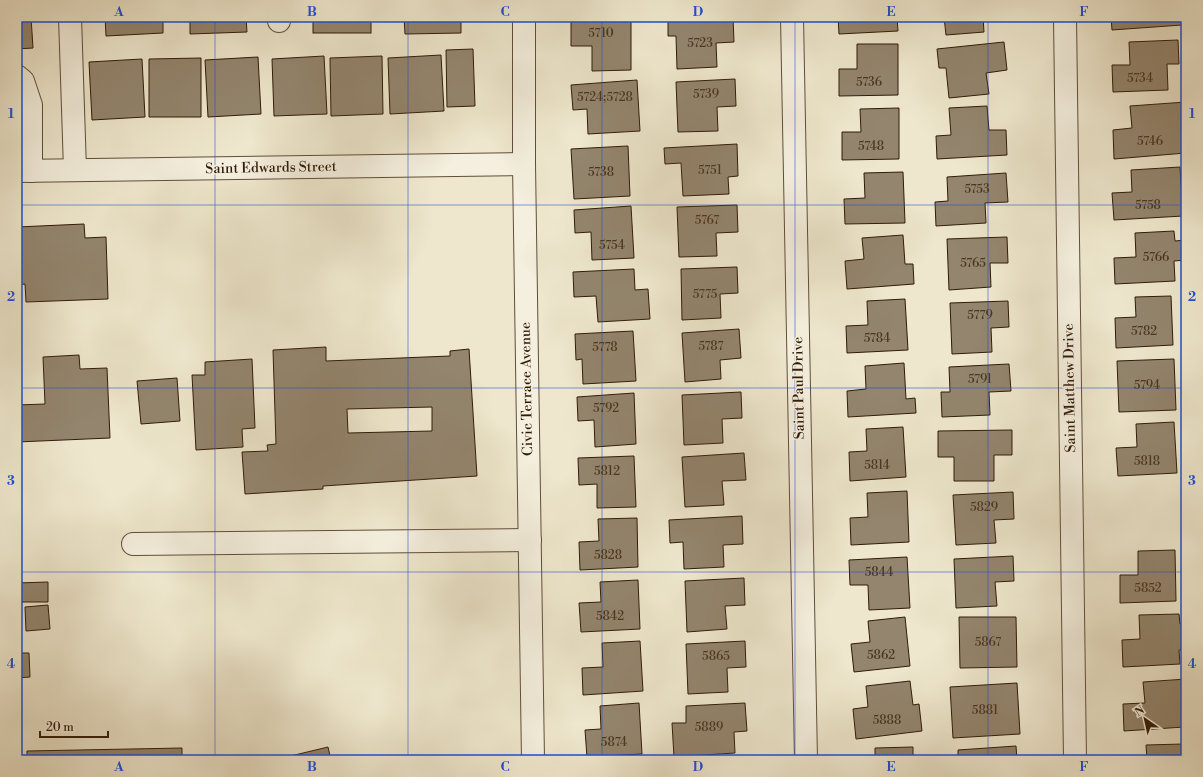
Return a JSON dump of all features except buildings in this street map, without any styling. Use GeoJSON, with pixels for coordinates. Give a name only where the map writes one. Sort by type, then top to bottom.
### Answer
{"type":"FeatureCollection","features":[{"type":"Feature","properties":{"kind":"street"},"geometry":{"type":"LineString","coordinates":[[70,17],[75,170]]}},
{"type":"Feature","properties":{"kind":"street","name":"Civic Terrace Avenue"},"geometry":{"type":"LineString","coordinates":[[524,17],[524,164],[533,760]]}},
{"type":"Feature","properties":{"kind":"street","name":"Saint Paul Drive"},"geometry":{"type":"LineString","coordinates":[[792,17],[806,760]]}},
{"type":"Feature","properties":{"kind":"street","name":"Saint Matthew Drive"},"geometry":{"type":"LineString","coordinates":[[1065,17],[1076,760]]}},
{"type":"Feature","properties":{"kind":"street"},"geometry":{"type":"LineString","coordinates":[[17,76],[23,81],[31,105],[24,171]]}},
{"type":"Feature","properties":{"kind":"street","name":"Saint Edwards Street"},"geometry":{"type":"LineString","coordinates":[[24,171],[524,164]]}},
{"type":"Feature","properties":{"kind":"street"},"geometry":{"type":"LineString","coordinates":[[133,544],[530,540]]}}]}
